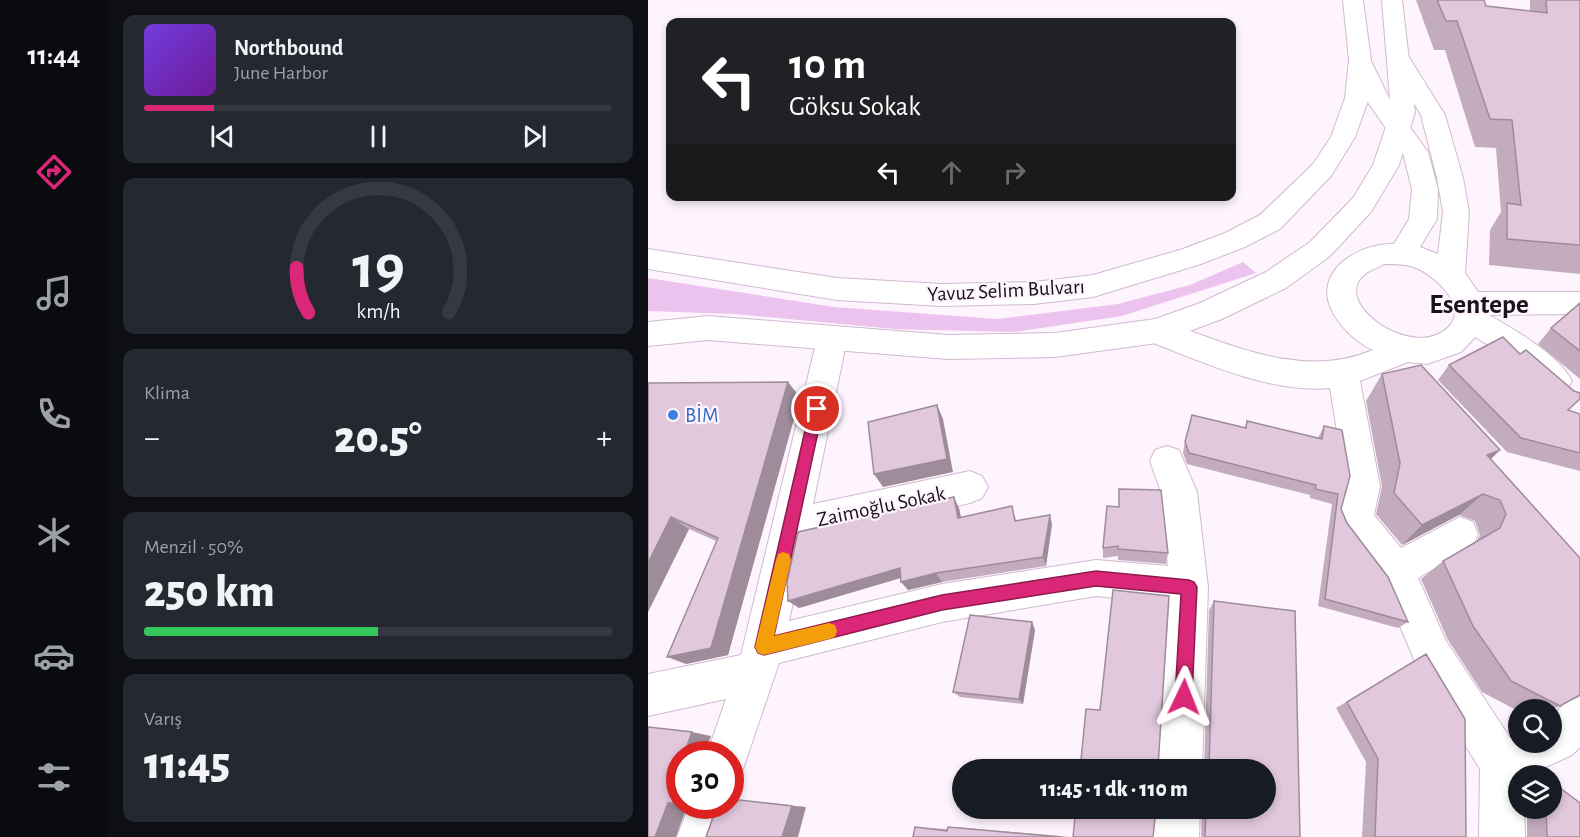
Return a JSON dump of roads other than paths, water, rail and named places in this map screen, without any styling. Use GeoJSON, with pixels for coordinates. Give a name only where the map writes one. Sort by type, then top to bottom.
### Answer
{"type":"FeatureCollection","features":[{"type":"Feature","properties":{"kind":"street","name":"Yavuz Selim Bulvarı"},"geometry":{"type":"LineString","coordinates":[[648,260],[849,290],[942,295],[1034,292],[1093,286],[1191,257],[1234,240],[1270,222],[1322,171],[1343,137],[1357,98],[1360,60],[1353,0]]}},
{"type":"Feature","properties":{"kind":"street"},"geometry":{"type":"LineString","coordinates":[[648,334],[708,328],[948,347],[1055,345],[1157,331],[1212,311],[1276,280],[1320,249],[1362,205],[1386,165],[1403,112],[1392,0]]}},
{"type":"Feature","properties":{"kind":"street"},"geometry":{"type":"LineString","coordinates":[[1399,59],[1433,115],[1450,178],[1456,212],[1450,275]]}},
{"type":"Feature","properties":{"kind":"street","name":"Yavuz Selim Bulvarı"},"geometry":{"type":"LineString","coordinates":[[1360,60],[1379,101],[1415,152],[1425,189],[1423,219],[1402,254]]}},
{"type":"Feature","properties":{"kind":"street"},"geometry":{"type":"LineString","coordinates":[[1416,381],[1399,352],[1363,331],[1349,316],[1342,299],[1342,283],[1349,270],[1362,260],[1380,254],[1402,254],[1422,259],[1450,275],[1460,286],[1469,311],[1514,345],[1571,394]]}},
{"type":"Feature","properties":{"kind":"street"},"geometry":{"type":"LineString","coordinates":[[1469,311],[1510,305],[1580,303]]}},
{"type":"Feature","properties":{"kind":"street"},"geometry":{"type":"LineString","coordinates":[[1157,331],[1241,363],[1308,375],[1343,373],[1371,365],[1399,352],[1429,350],[1448,344],[1462,334],[1469,311]]}},
{"type":"Feature","properties":{"kind":"street"},"geometry":{"type":"LineString","coordinates":[[732,741],[760,660],[832,339]]}},
{"type":"Feature","properties":{"kind":"street"},"geometry":{"type":"LineString","coordinates":[[1343,373],[1363,486],[1355,519],[1396,571],[1432,655],[1502,764],[1502,837]]}},
{"type":"Feature","properties":{"kind":"street"},"geometry":{"type":"LineString","coordinates":[[1167,461],[1179,492],[1189,587],[1181,759]]}},
{"type":"Feature","properties":{"kind":"street","name":"Zaimoğlu Sokak"},"geometry":{"type":"LineString","coordinates":[[791,526],[970,487]]}},
{"type":"Feature","properties":{"kind":"street"},"geometry":{"type":"LineString","coordinates":[[1396,571],[1460,534]]}},
{"type":"Feature","properties":{"kind":"street"},"geometry":{"type":"LineString","coordinates":[[648,695],[942,603],[1096,578],[1189,587]]}},
{"type":"Feature","properties":{"kind":"street"},"geometry":{"type":"LineString","coordinates":[[1502,764],[1557,740],[1580,718]]}},
{"type":"Feature","properties":{"kind":"street"},"geometry":{"type":"LineString","coordinates":[[700,837],[706,819]]}},
{"type":"Feature","properties":{"kind":"street"},"geometry":{"type":"LineString","coordinates":[[1176,837],[1177,819]]}},
{"type":"Feature","properties":{"kind":"place","name":"BİM"},"geometry":{"type":"Point","coordinates":[673,415]}},
{"type":"Feature","properties":{"kind":"district","name":"Esentepe"},"geometry":{"type":"Point","coordinates":[1479,304]}}]}
